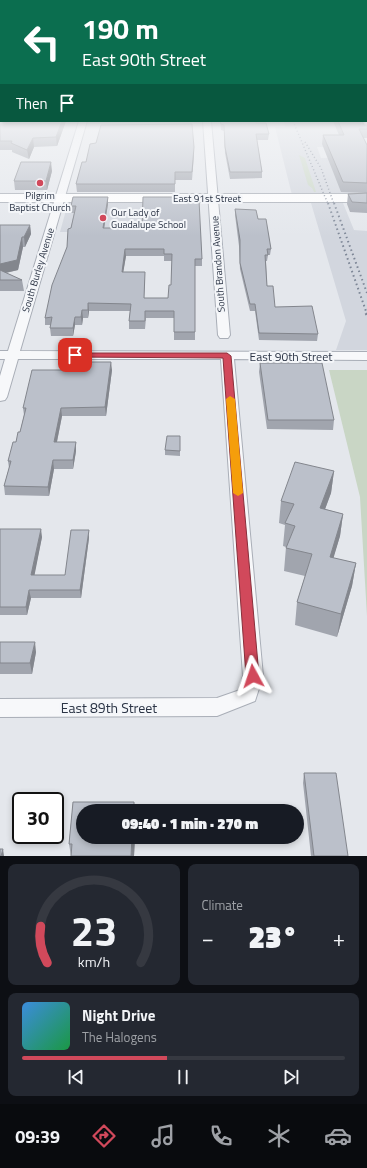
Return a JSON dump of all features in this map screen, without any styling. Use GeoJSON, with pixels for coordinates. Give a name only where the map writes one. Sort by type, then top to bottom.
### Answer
{"type":"FeatureCollection","features":[{"type":"Feature","properties":{"kind":"street","name":"South Burley Avenue"},"geometry":{"type":"LineString","coordinates":[[0,397],[6,355],[72,156]]}},
{"type":"Feature","properties":{"kind":"street","name":"South Brandon Avenue"},"geometry":{"type":"LineString","coordinates":[[210,156],[224,335]]}},
{"type":"Feature","properties":{"kind":"street","name":"East 91st Street"},"geometry":{"type":"LineString","coordinates":[[0,198],[367,198]]}},
{"type":"Feature","properties":{"kind":"street","name":"East 90th Street"},"geometry":{"type":"LineString","coordinates":[[6,355],[367,356]]}},
{"type":"Feature","properties":{"kind":"street","name":"East 89th Street"},"geometry":{"type":"LineString","coordinates":[[0,708],[218,707],[248,695],[253,676],[227,356]]}},
{"type":"Feature","properties":{"kind":"shaded area"},"geometry":{"type":"Polygon","coordinates":[[[282,156],[320,156],[321,158],[367,157],[367,195],[292,195],[282,156]]]}},
{"type":"Feature","properties":{"kind":"shaded area","name":"Our Lady of Guadalupe School"},"geometry":{"type":"Polygon","coordinates":[[[68,203],[143,203],[140,232],[60,232],[68,203]]]}},
{"type":"Feature","properties":{"kind":"shaded area"},"geometry":{"type":"Polygon","coordinates":[[[311,203],[343,203],[354,230],[367,231],[367,350],[336,350],[346,321],[311,203]]]}},
{"type":"Feature","properties":{"kind":"green space"},"geometry":{"type":"Polygon","coordinates":[[[299,156],[305,158],[316,192],[314,192],[308,185],[299,156]]]}},
{"type":"Feature","properties":{"kind":"green space"},"geometry":{"type":"Polygon","coordinates":[[[329,370],[367,370],[367,616],[360,497],[329,370]]]}},
{"type":"Feature","properties":{"kind":"building"},"geometry":{"type":"Polygon","coordinates":[[[87,156],[193,156],[192,172],[175,172],[175,184],[76,184],[82,162],[86,162],[87,156]]]}},
{"type":"Feature","properties":{"kind":"building"},"geometry":{"type":"Polygon","coordinates":[[[227,156],[259,156],[262,172],[230,172],[227,156]]]}},
{"type":"Feature","properties":{"kind":"building"},"geometry":{"type":"Polygon","coordinates":[[[332,156],[367,156],[367,183],[343,182],[332,156]]]}},
{"type":"Feature","properties":{"kind":"building"},"geometry":{"type":"Polygon","coordinates":[[[21,162],[51,162],[46,181],[14,181],[21,162]]]}},
{"type":"Feature","properties":{"kind":"building"},"geometry":{"type":"Polygon","coordinates":[[[367,193],[367,203],[352,202],[348,194],[367,193]]]}},
{"type":"Feature","properties":{"kind":"building"},"geometry":{"type":"Polygon","coordinates":[[[73,197],[108,197],[103,228],[142,228],[143,197],[174,197],[174,200],[199,200],[202,259],[195,259],[195,332],[174,332],[174,311],[145,311],[145,321],[129,321],[131,304],[88,303],[88,310],[82,310],[81,317],[75,317],[73,328],[50,328],[52,317],[45,318],[52,285],[67,247],[68,229],[71,228],[76,206],[71,206],[73,197]],[[125,249],[122,272],[145,272],[144,298],[168,298],[169,285],[171,285],[172,254],[164,254],[164,249],[125,249]]]}},
{"type":"Feature","properties":{"kind":"building"},"geometry":{"type":"Polygon","coordinates":[[[235,209],[256,210],[258,219],[266,219],[271,249],[267,249],[268,255],[265,255],[267,286],[273,286],[275,307],[312,306],[318,334],[259,333],[255,304],[250,304],[240,263],[240,240],[235,209]]]}},
{"type":"Feature","properties":{"kind":"building"},"geometry":{"type":"Polygon","coordinates":[[[0,225],[30,225],[24,237],[22,237],[17,260],[0,264],[0,225]]]}},
{"type":"Feature","properties":{"kind":"building"},"geometry":{"type":"Polygon","coordinates":[[[0,270],[22,280],[0,280],[0,270]]]}},
{"type":"Feature","properties":{"kind":"building"},"geometry":{"type":"Polygon","coordinates":[[[74,362],[111,362],[105,407],[61,408],[54,442],[76,442],[73,460],[53,460],[48,487],[4,486],[11,461],[8,461],[13,442],[16,442],[18,432],[20,432],[26,408],[23,408],[32,370],[72,370],[74,362]]]}},
{"type":"Feature","properties":{"kind":"building"},"geometry":{"type":"Polygon","coordinates":[[[260,363],[322,363],[334,420],[268,420],[260,363]]]}},
{"type":"Feature","properties":{"kind":"building"},"geometry":{"type":"Polygon","coordinates":[[[167,436],[180,436],[180,451],[165,450],[167,436]]]}},
{"type":"Feature","properties":{"kind":"building"},"geometry":{"type":"Polygon","coordinates":[[[295,462],[334,471],[320,508],[343,514],[330,557],[356,563],[341,614],[297,602],[312,554],[286,548],[295,526],[285,523],[294,504],[281,501],[295,462]]]}},
{"type":"Feature","properties":{"kind":"building"},"geometry":{"type":"Polygon","coordinates":[[[0,529],[41,529],[31,575],[65,575],[71,530],[89,530],[80,590],[29,590],[26,607],[0,607],[0,529]]]}},
{"type":"Feature","properties":{"kind":"building"},"geometry":{"type":"Polygon","coordinates":[[[0,642],[35,642],[30,663],[0,663],[0,642]]]}},
{"type":"Feature","properties":{"kind":"building"},"geometry":{"type":"Polygon","coordinates":[[[304,773],[336,773],[348,856],[314,856],[304,773]]]}},
{"type":"Feature","properties":{"kind":"building"},"geometry":{"type":"Polygon","coordinates":[[[73,802],[134,802],[134,804],[76,804],[76,844],[132,844],[131,856],[71,856],[72,844],[69,844],[73,802]]]}},
{"type":"Feature","properties":{"kind":"building"},"geometry":{"type":"Polygon","coordinates":[[[0,849],[3,849],[1,856],[0,856],[0,849]]]}},
{"type":"Feature","properties":{"kind":"railway"},"geometry":{"type":"LineString","coordinates":[[308,156],[328,204]]}},
{"type":"Feature","properties":{"kind":"railway"},"geometry":{"type":"LineString","coordinates":[[314,156],[321,168],[334,204]]}},
{"type":"Feature","properties":{"kind":"railway"},"geometry":{"type":"LineString","coordinates":[[328,203],[367,314]]}},
{"type":"Feature","properties":{"kind":"railway"},"geometry":{"type":"LineString","coordinates":[[334,203],[367,293]]}},
{"type":"Feature","properties":{"kind":"slow traffic"},"geometry":{"type":"LineString","coordinates":[[230,399],[238,493]]}},
{"type":"Feature","properties":{"kind":"place","name":"Pilgrim Baptist Church"},"geometry":{"type":"Point","coordinates":[40,183]}},
{"type":"Feature","properties":{"kind":"place","name":"Our Lady of Guadalupe School"},"geometry":{"type":"Point","coordinates":[103,218]}},
{"type":"Feature","properties":{"kind":"route"},"geometry":{"type":"LineString","coordinates":[[75,355],[227,356],[253,676]]}}]}
